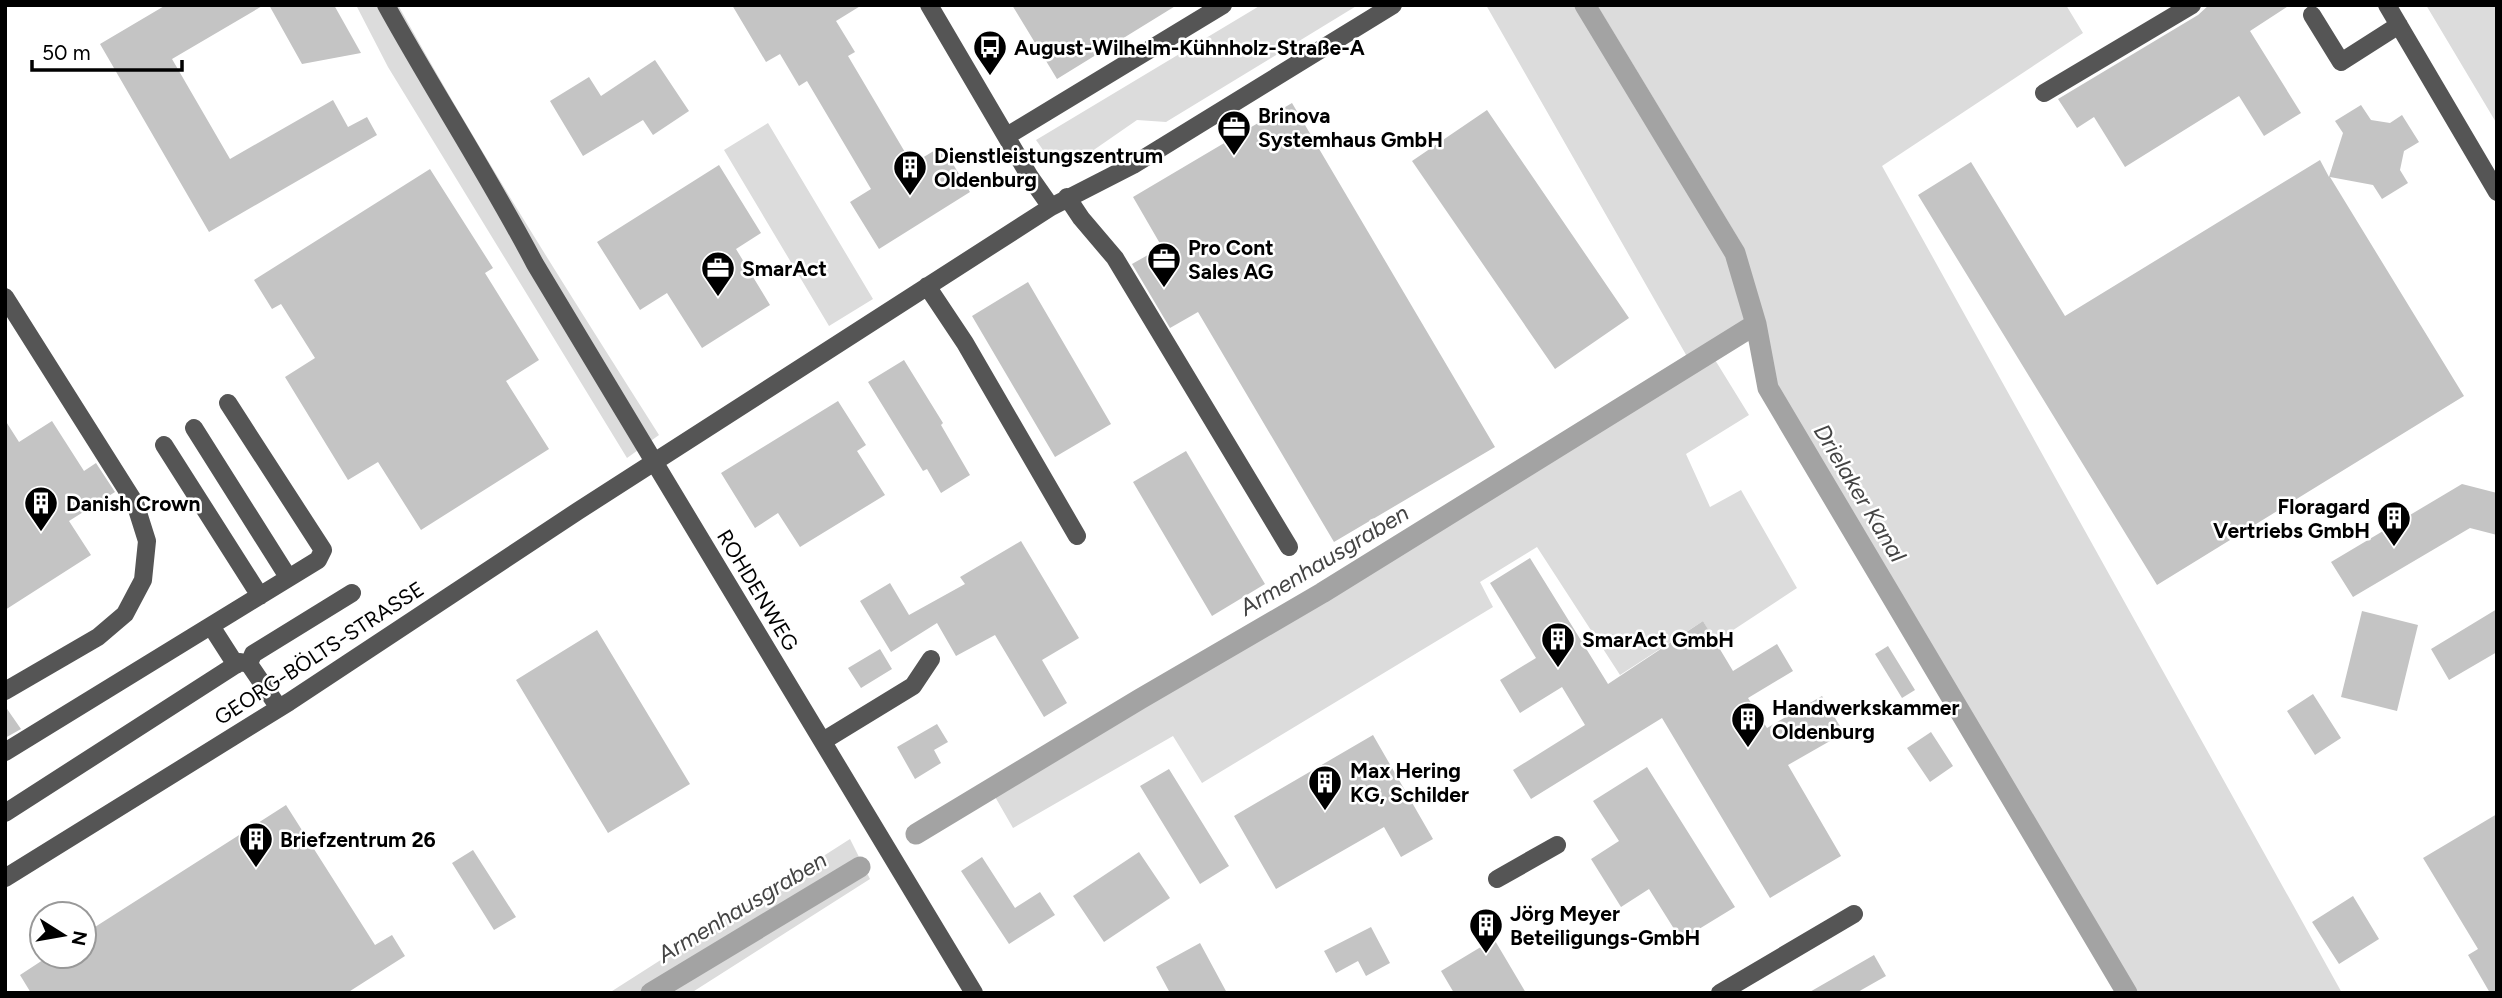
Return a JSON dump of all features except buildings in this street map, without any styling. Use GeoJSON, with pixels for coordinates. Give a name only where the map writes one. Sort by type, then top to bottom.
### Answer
{"type":"FeatureCollection","features":[{"type":"Feature","properties":{"kind":"street","name":"ROHDENWEG"},"geometry":{"type":"LineString","coordinates":[[386,5],[427,80],[506,209],[535,264],[974,993]]}},
{"type":"Feature","properties":{"kind":"street"},"geometry":{"type":"LineString","coordinates":[[929,5],[1051,207]]}},
{"type":"Feature","properties":{"kind":"street"},"geometry":{"type":"LineString","coordinates":[[1007,136],[1223,5]]}},
{"type":"Feature","properties":{"kind":"street","name":"GEORG-BÖLTS-STRASSE"},"geometry":{"type":"LineString","coordinates":[[5,878],[279,708],[654,462],[1051,207],[1133,165],[1393,5]]}},
{"type":"Feature","properties":{"kind":"street"},"geometry":{"type":"LineString","coordinates":[[2044,93],[2192,5]]}},
{"type":"Feature","properties":{"kind":"street"},"geometry":{"type":"LineString","coordinates":[[2387,5],[2497,192]]}},
{"type":"Feature","properties":{"kind":"street"},"geometry":{"type":"LineString","coordinates":[[2312,15],[2341,62],[2399,25]]}},
{"type":"Feature","properties":{"kind":"street"},"geometry":{"type":"LineString","coordinates":[[1067,197],[1115,258],[1289,547]]}},
{"type":"Feature","properties":{"kind":"street"},"geometry":{"type":"LineString","coordinates":[[927,286],[965,343],[1077,536]]}},
{"type":"Feature","properties":{"kind":"street"},"geometry":{"type":"LineString","coordinates":[[5,297],[135,503],[147,541],[143,580],[125,614],[97,637],[5,691]]}},
{"type":"Feature","properties":{"kind":"street"},"geometry":{"type":"LineString","coordinates":[[5,752],[318,560],[323,550],[228,403]]}},
{"type":"Feature","properties":{"kind":"street"},"geometry":{"type":"LineString","coordinates":[[194,428],[288,577]]}},
{"type":"Feature","properties":{"kind":"street"},"geometry":{"type":"LineString","coordinates":[[164,446],[261,596]]}},
{"type":"Feature","properties":{"kind":"street"},"geometry":{"type":"LineString","coordinates":[[5,813],[352,593]]}},
{"type":"Feature","properties":{"kind":"street"},"geometry":{"type":"LineString","coordinates":[[211,626],[279,708]]}},
{"type":"Feature","properties":{"kind":"street"},"geometry":{"type":"LineString","coordinates":[[823,741],[913,686],[931,659]]}},
{"type":"Feature","properties":{"kind":"street"},"geometry":{"type":"LineString","coordinates":[[1497,879],[1557,845]]}},
{"type":"Feature","properties":{"kind":"street"},"geometry":{"type":"LineString","coordinates":[[1720,993],[1854,914]]}},
{"type":"Feature","properties":{"kind":"shaded area"},"geometry":{"type":"Polygon","coordinates":[[[356,5],[398,5],[492,168],[659,435],[627,458],[388,67],[356,5]]]}},
{"type":"Feature","properties":{"kind":"shaded area"},"geometry":{"type":"Polygon","coordinates":[[[1261,5],[1358,5],[1166,122],[1137,120],[1072,165],[1050,160],[1036,140],[1261,5]]]}},
{"type":"Feature","properties":{"kind":"shaded area"},"geometry":{"type":"Polygon","coordinates":[[[1486,5],[1578,5],[1730,257],[1748,323],[1689,360],[1486,5]]]}},
{"type":"Feature","properties":{"kind":"shaded area"},"geometry":{"type":"Polygon","coordinates":[[[1597,5],[2066,5],[2083,33],[1882,166],[2342,993],[2137,993],[1775,386],[1741,243],[1597,5]]]}},
{"type":"Feature","properties":{"kind":"shaded area"},"geometry":{"type":"Polygon","coordinates":[[[2426,5],[2497,5],[2497,124],[2426,5]]]}},
{"type":"Feature","properties":{"kind":"shaded area"},"geometry":{"type":"Polygon","coordinates":[[[768,123],[873,299],[829,326],[724,150],[768,123]]]}},
{"type":"Feature","properties":{"kind":"shaded area"},"geometry":{"type":"Polygon","coordinates":[[[1712,355],[1749,415],[1686,454],[1710,507],[1741,490],[1797,588],[1715,642],[1703,621],[1620,675],[1537,547],[1480,582],[1493,607],[1202,783],[1173,736],[1013,828],[994,795],[1326,598],[1712,355]]]}},
{"type":"Feature","properties":{"kind":"shaded area"},"geometry":{"type":"Polygon","coordinates":[[[850,839],[870,879],[691,993],[609,993],[850,839]]]}},
{"type":"Feature","properties":{"kind":"waterway","name":"Drielaker Kanal"},"geometry":{"type":"LineString","coordinates":[[1585,5],[1735,253],[1756,324],[1768,388],[2127,993]]}},
{"type":"Feature","properties":{"kind":"waterway","name":"Armenhausgraben"},"geometry":{"type":"LineString","coordinates":[[916,834],[1322,593],[1756,324]]}},
{"type":"Feature","properties":{"kind":"waterway","name":"Armenhausgraben"},"geometry":{"type":"LineString","coordinates":[[651,993],[860,867]]}},
{"type":"Feature","properties":{"kind":"place","name":"August-Wilhelm-Kühnholz-Straße-A"},"geometry":{"type":"Point","coordinates":[990,77]}},
{"type":"Feature","properties":{"kind":"place","name":"Brinova Systemhaus GmbH"},"geometry":{"type":"Point","coordinates":[1234,157]}},
{"type":"Feature","properties":{"kind":"place","name":"Dienstleistungszentrum Oldenburg"},"geometry":{"type":"Point","coordinates":[910,197]}},
{"type":"Feature","properties":{"kind":"place","name":"Pro Cont Sales AG"},"geometry":{"type":"Point","coordinates":[1164,289]}},
{"type":"Feature","properties":{"kind":"place","name":"SmarAct"},"geometry":{"type":"Point","coordinates":[718,298]}},
{"type":"Feature","properties":{"kind":"place","name":"Danish Crown"},"geometry":{"type":"Point","coordinates":[41,533]}},
{"type":"Feature","properties":{"kind":"place","name":"Floragard Vertriebs GmbH"},"geometry":{"type":"Point","coordinates":[2394,548]}},
{"type":"Feature","properties":{"kind":"place","name":"SmarAct GmbH"},"geometry":{"type":"Point","coordinates":[1558,669]}},
{"type":"Feature","properties":{"kind":"place","name":"Handwerkskammer Oldenburg"},"geometry":{"type":"Point","coordinates":[1748,749]}},
{"type":"Feature","properties":{"kind":"place","name":"Max Hering KG, Schilder"},"geometry":{"type":"Point","coordinates":[1325,812]}},
{"type":"Feature","properties":{"kind":"place","name":"Briefzentrum 26"},"geometry":{"type":"Point","coordinates":[256,869]}},
{"type":"Feature","properties":{"kind":"place","name":"Jörg Meyer Beteiligungs-GmbH"},"geometry":{"type":"Point","coordinates":[1486,955]}}]}
